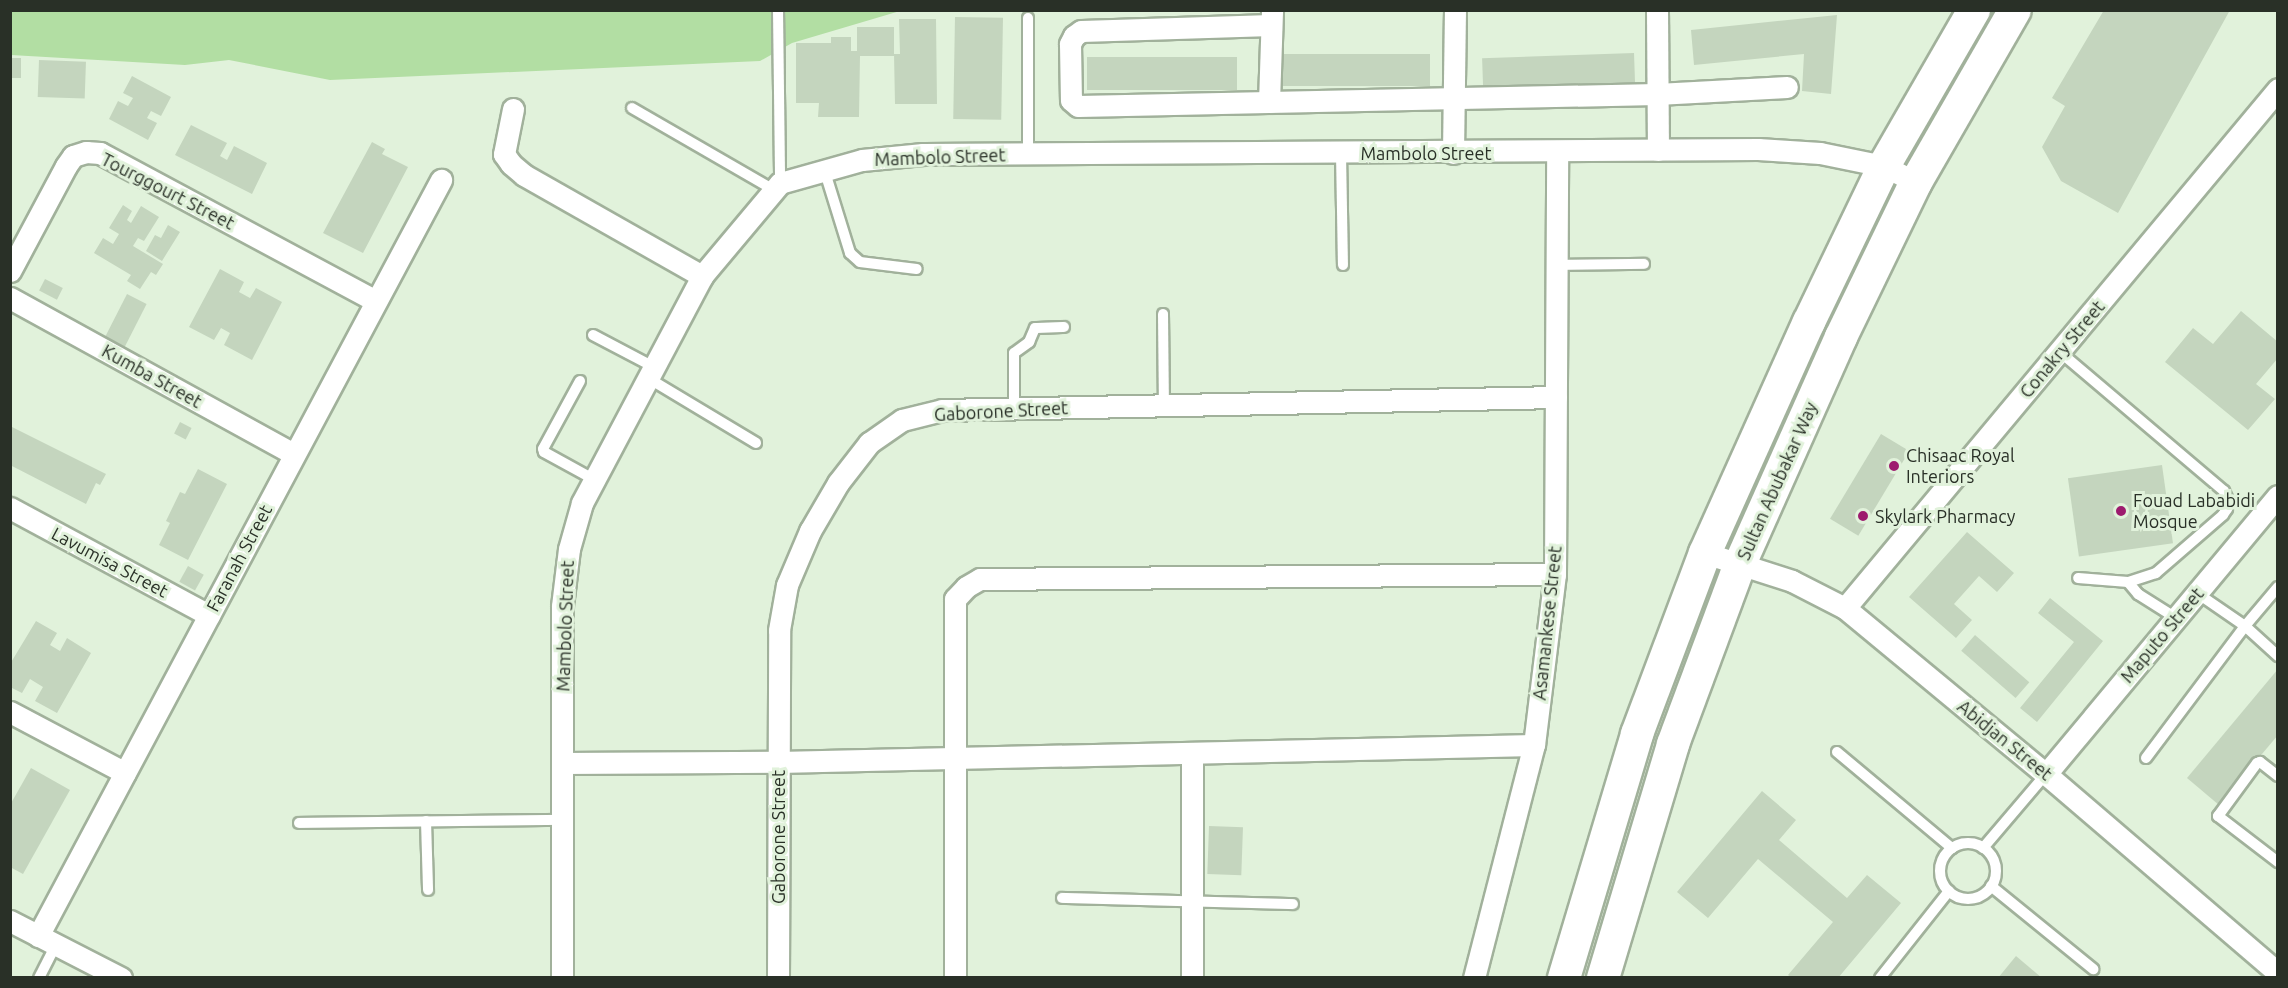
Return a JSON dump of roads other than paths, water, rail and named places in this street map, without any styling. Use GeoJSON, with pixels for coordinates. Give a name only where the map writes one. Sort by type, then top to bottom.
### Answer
{"type":"FeatureCollection","features":[{"type":"Feature","properties":{"kind":"main road","name":"Sultan Abubakar Way"},"geometry":{"type":"LineString","coordinates":[[1564,978],[1637,734],[1705,553],[1809,322],[1884,166],[1974,10]]}},
{"type":"Feature","properties":{"kind":"main road","name":"Sultan Abubakar Way"},"geometry":{"type":"LineString","coordinates":[[1602,978],[1673,744],[1740,564],[1841,337],[1916,182],[2015,10]]}},
{"type":"Feature","properties":{"kind":"street"},"geometry":{"type":"LineString","coordinates":[[1453,153],[1455,10]]}},
{"type":"Feature","properties":{"kind":"street"},"geometry":{"type":"LineString","coordinates":[[1657,10],[1658,150]]}},
{"type":"Feature","properties":{"kind":"street"},"geometry":{"type":"LineString","coordinates":[[1269,102],[1272,18],[1081,31],[1074,36],[1070,44],[1069,93],[1071,100],[1078,106],[1657,94],[1787,87]]}},
{"type":"Feature","properties":{"kind":"street","name":"Conakry Street"},"geometry":{"type":"LineString","coordinates":[[1845,608],[2277,89]]}},
{"type":"Feature","properties":{"kind":"street"},"geometry":{"type":"LineString","coordinates":[[513,109],[504,154],[511,164],[524,175],[702,276]]}},
{"type":"Feature","properties":{"kind":"street","name":"Mambolo Street"},"geometry":{"type":"LineString","coordinates":[[562,978],[562,606],[568,549],[582,503],[702,276],[777,186],[824,168],[862,160],[923,154],[1453,153],[1758,149],[1820,153],[1884,166],[1916,182]]}},
{"type":"Feature","properties":{"kind":"street","name":"Tourggourt Street"},"geometry":{"type":"LineString","coordinates":[[10,271],[66,166],[74,156],[86,152],[100,153],[376,301]]}},
{"type":"Feature","properties":{"kind":"street","name":"Asamankese Street"},"geometry":{"type":"LineString","coordinates":[[1474,978],[1534,745],[1555,574],[1557,152]]}},
{"type":"Feature","properties":{"kind":"street","name":"Faranah Street"},"geometry":{"type":"LineString","coordinates":[[47,940],[125,773],[441,180]]}},
{"type":"Feature","properties":{"kind":"street","name":"Kumba Street"},"geometry":{"type":"LineString","coordinates":[[10,298],[294,454]]}},
{"type":"Feature","properties":{"kind":"street","name":"Gaborone Street"},"geometry":{"type":"LineString","coordinates":[[778,978],[779,630],[787,585],[810,531],[838,483],[869,443],[902,420],[942,410],[1556,397]]}},
{"type":"Feature","properties":{"kind":"street","name":"Maputo Street"},"geometry":{"type":"LineString","coordinates":[[2046,774],[2277,496]]}},
{"type":"Feature","properties":{"kind":"street","name":"Lavumisa Street"},"geometry":{"type":"LineString","coordinates":[[10,508],[209,615]]}},
{"type":"Feature","properties":{"kind":"street","name":"Abidjan Street"},"geometry":{"type":"LineString","coordinates":[[1705,553],[1792,581],[1845,608],[2046,774],[2277,973]]}},
{"type":"Feature","properties":{"kind":"street"},"geometry":{"type":"LineString","coordinates":[[955,978],[955,599],[966,587],[980,579],[1555,574]]}},
{"type":"Feature","properties":{"kind":"street"},"geometry":{"type":"LineString","coordinates":[[10,712],[125,773]]}},
{"type":"Feature","properties":{"kind":"street"},"geometry":{"type":"LineString","coordinates":[[562,763],[778,762],[1534,745]]}},
{"type":"Feature","properties":{"kind":"street"},"geometry":{"type":"LineString","coordinates":[[1192,753],[1192,978]]}},
{"type":"Feature","properties":{"kind":"street"},"geometry":{"type":"LineString","coordinates":[[10,921],[121,978]]}},
{"type":"Feature","properties":{"kind":"lane"},"geometry":{"type":"LineString","coordinates":[[632,108],[777,186],[780,11]]}},
{"type":"Feature","properties":{"kind":"lane"},"geometry":{"type":"LineString","coordinates":[[1028,18],[1028,154]]}},
{"type":"Feature","properties":{"kind":"lane"},"geometry":{"type":"LineString","coordinates":[[1341,153],[1343,265]]}},
{"type":"Feature","properties":{"kind":"lane"},"geometry":{"type":"LineString","coordinates":[[824,168],[850,253],[861,262],[917,268]]}},
{"type":"Feature","properties":{"kind":"lane"},"geometry":{"type":"LineString","coordinates":[[1556,265],[1644,264]]}},
{"type":"Feature","properties":{"kind":"lane"},"geometry":{"type":"LineString","coordinates":[[1163,314],[1164,406]]}},
{"type":"Feature","properties":{"kind":"lane"},"geometry":{"type":"LineString","coordinates":[[1014,409],[1014,353],[1029,342],[1035,328],[1064,327]]}},
{"type":"Feature","properties":{"kind":"lane"},"geometry":{"type":"LineString","coordinates":[[593,335],[756,443]]}},
{"type":"Feature","properties":{"kind":"lane"},"geometry":{"type":"LineString","coordinates":[[2060,352],[2227,496],[2228,504],[2223,515],[2156,573],[2128,582],[2078,578]]}},
{"type":"Feature","properties":{"kind":"lane"},"geometry":{"type":"LineString","coordinates":[[580,381],[543,449],[544,452],[595,480]]}},
{"type":"Feature","properties":{"kind":"lane"},"geometry":{"type":"LineString","coordinates":[[2128,582],[2138,594],[2176,618]]}},
{"type":"Feature","properties":{"kind":"lane"},"geometry":{"type":"LineString","coordinates":[[2146,758],[2277,587]]}},
{"type":"Feature","properties":{"kind":"lane"},"geometry":{"type":"LineString","coordinates":[[2197,593],[2245,626],[2277,656]]}},
{"type":"Feature","properties":{"kind":"lane"},"geometry":{"type":"LineString","coordinates":[[1837,752],[1952,848]]}},
{"type":"Feature","properties":{"kind":"lane"},"geometry":{"type":"LineString","coordinates":[[2277,776],[2260,762],[2257,763],[2218,816],[2277,862]]}},
{"type":"Feature","properties":{"kind":"lane"},"geometry":{"type":"LineString","coordinates":[[1983,848],[2046,774]]}},
{"type":"Feature","properties":{"kind":"lane"},"geometry":{"type":"LineString","coordinates":[[299,823],[562,820]]}},
{"type":"Feature","properties":{"kind":"lane"},"geometry":{"type":"LineString","coordinates":[[426,821],[428,890]]}},
{"type":"Feature","properties":{"kind":"lane"},"geometry":{"type":"LineString","coordinates":[[1973,843],[1983,848],[1991,855],[1995,865],[1996,876],[1991,886],[1984,894],[1974,898],[1963,898],[1949,891],[1940,877],[1940,866],[1944,856],[1952,848],[1973,843]]}},
{"type":"Feature","properties":{"kind":"lane"},"geometry":{"type":"LineString","coordinates":[[1991,886],[2093,969]]}},
{"type":"Feature","properties":{"kind":"lane"},"geometry":{"type":"LineString","coordinates":[[1881,978],[1949,891]]}},
{"type":"Feature","properties":{"kind":"lane"},"geometry":{"type":"LineString","coordinates":[[1062,898],[1293,904]]}},
{"type":"Feature","properties":{"kind":"lane"},"geometry":{"type":"LineString","coordinates":[[39,978],[47,940]]}},
{"type":"Feature","properties":{"kind":"place","name":"Chisaac Royal Interiors"},"geometry":{"type":"Point","coordinates":[1894,466]}},
{"type":"Feature","properties":{"kind":"place","name":"Fouad Lababidi Mosque"},"geometry":{"type":"Point","coordinates":[2121,511]}},
{"type":"Feature","properties":{"kind":"place","name":"Skylark Pharmacy"},"geometry":{"type":"Point","coordinates":[1863,516]}}]}
